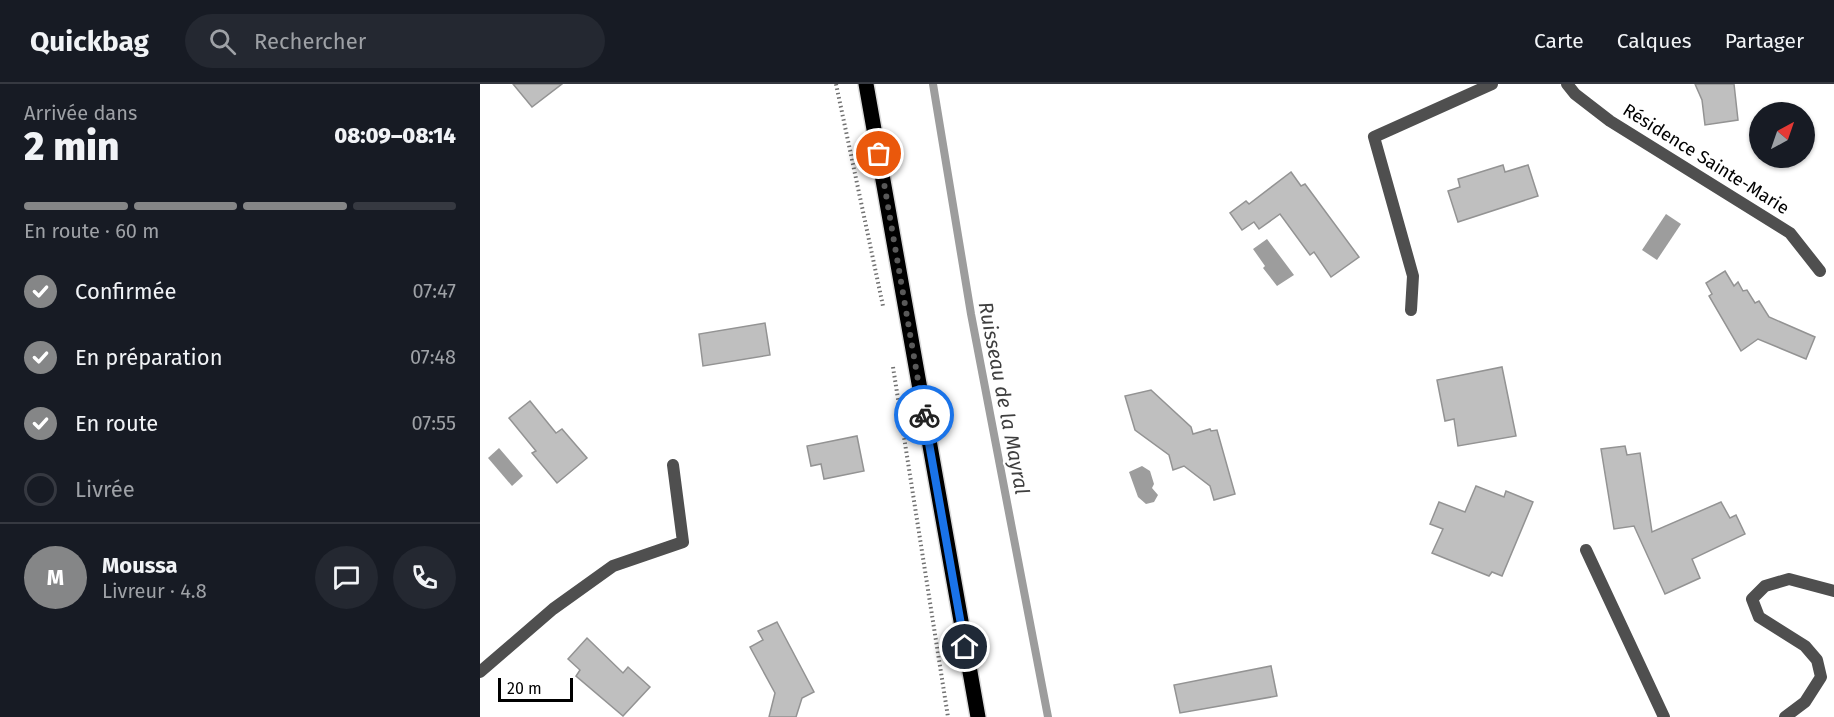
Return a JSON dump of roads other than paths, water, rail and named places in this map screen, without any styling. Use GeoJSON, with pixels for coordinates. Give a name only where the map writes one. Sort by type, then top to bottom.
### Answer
{"type":"FeatureCollection","features":[{"type":"Feature","properties":{"kind":"main road"},"geometry":{"type":"LineString","coordinates":[[866,84],[978,717]]}},
{"type":"Feature","properties":{"kind":"street"},"geometry":{"type":"LineString","coordinates":[[1411,310],[1413,276],[1374,137],[1492,84]]}},
{"type":"Feature","properties":{"kind":"street","name":"Résidence Sainte-Marie"},"geometry":{"type":"LineString","coordinates":[[1567,84],[1575,94],[1610,121],[1790,232],[1820,271]]}},
{"type":"Feature","properties":{"kind":"street"},"geometry":{"type":"LineString","coordinates":[[480,672],[553,609],[614,566],[684,542],[673,465]]}},
{"type":"Feature","properties":{"kind":"street"},"geometry":{"type":"LineString","coordinates":[[1586,550],[1664,717]]}},
{"type":"Feature","properties":{"kind":"street"},"geometry":{"type":"LineString","coordinates":[[1785,717],[1805,702],[1821,677],[1817,660],[1805,646],[1759,617],[1752,599],[1765,586],[1789,579],[1834,591]]}},
{"type":"Feature","properties":{"kind":"waterway","name":"Ruisseau de la Mayral"},"geometry":{"type":"LineString","coordinates":[[933,84],[971,314],[1048,717]]}}]}
